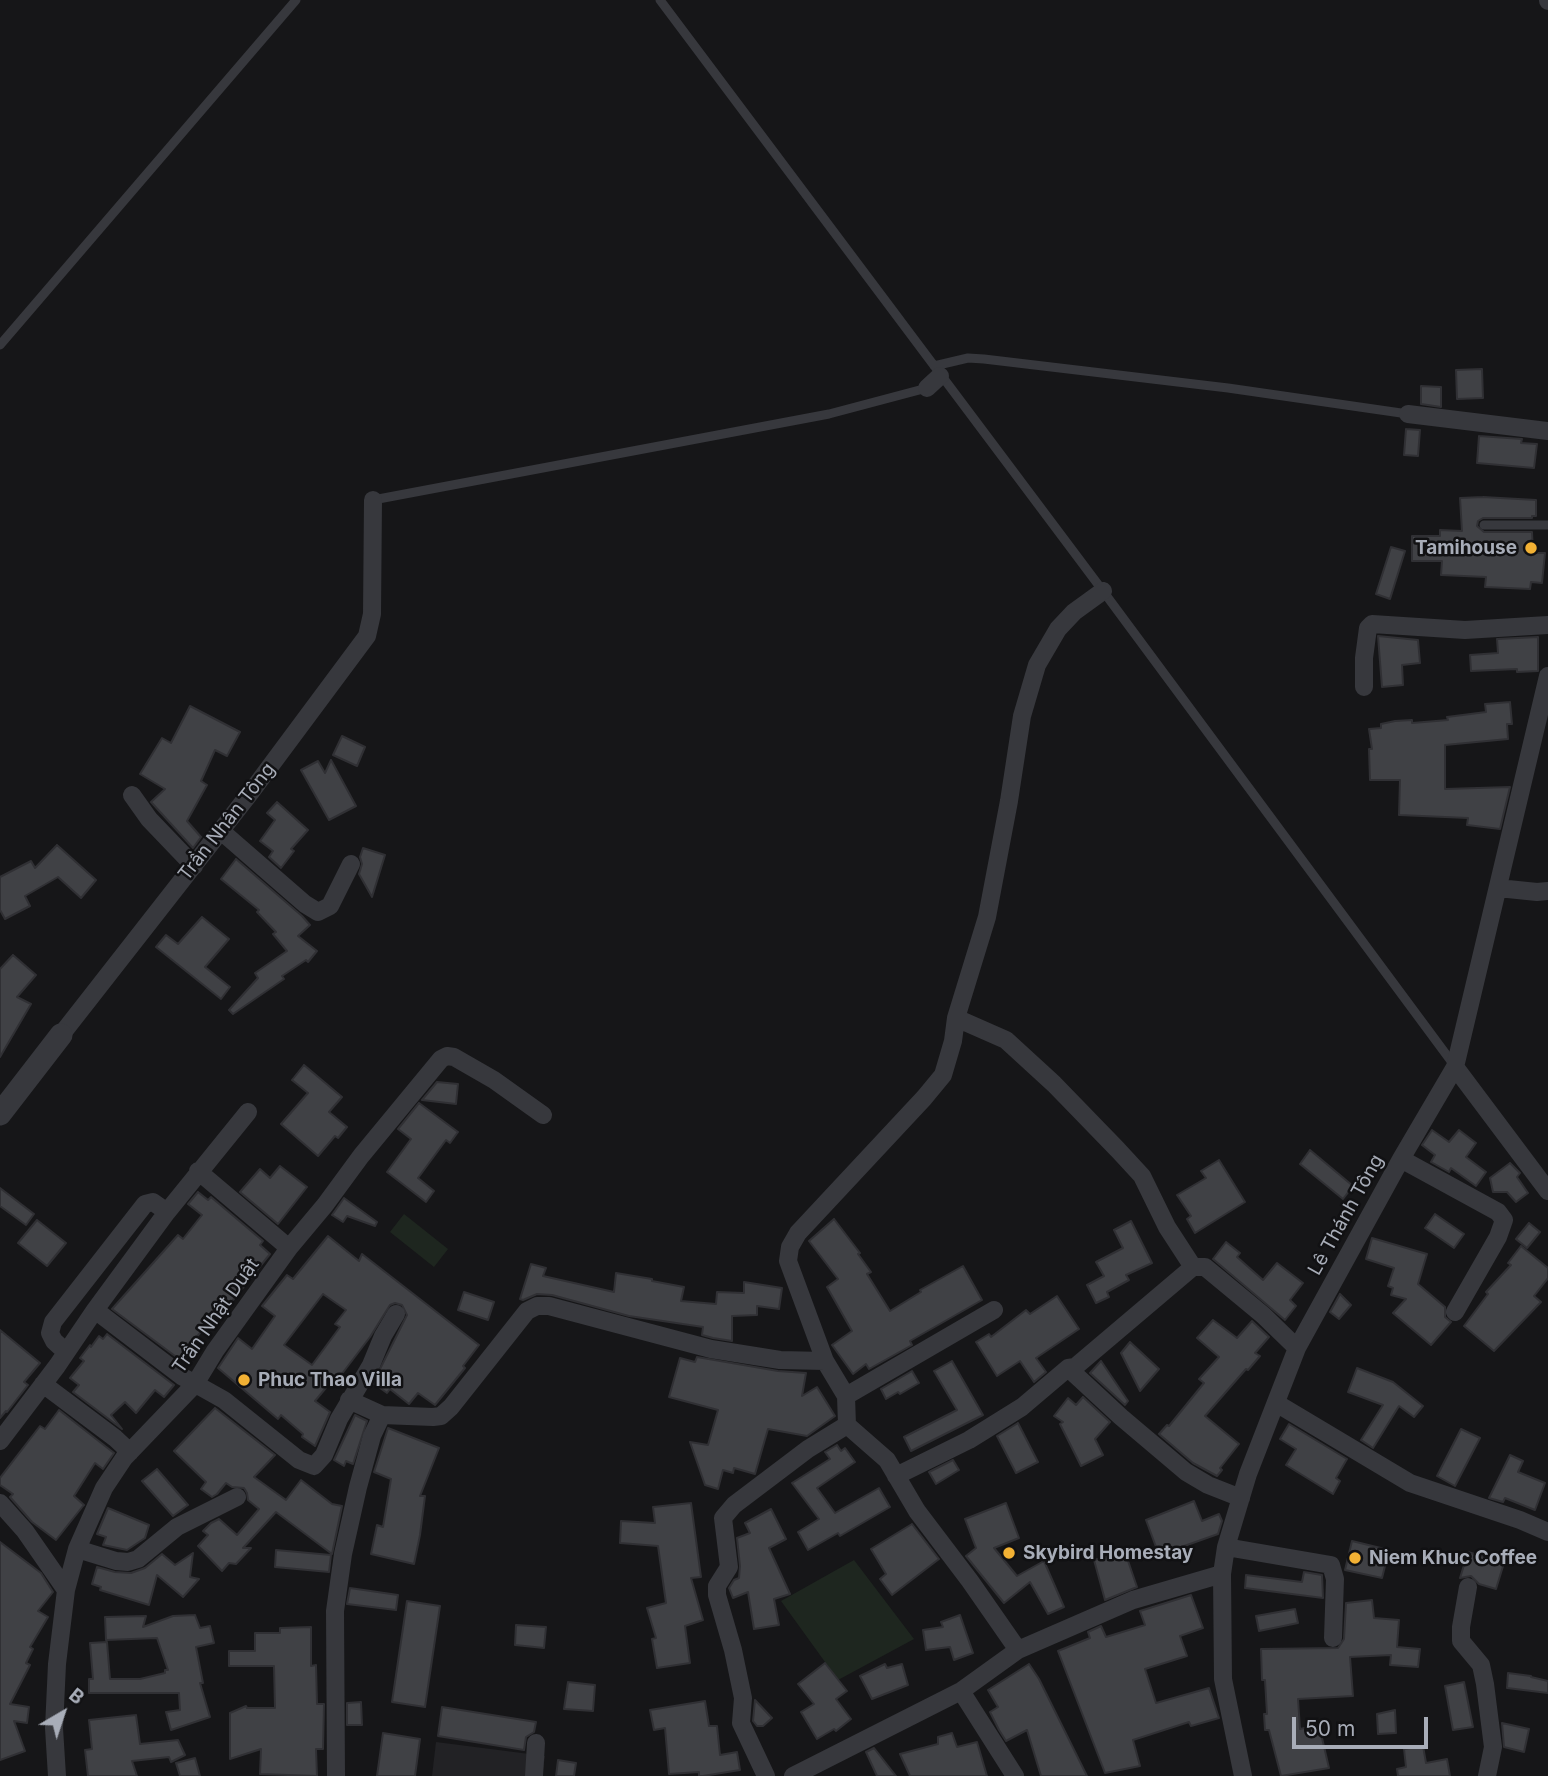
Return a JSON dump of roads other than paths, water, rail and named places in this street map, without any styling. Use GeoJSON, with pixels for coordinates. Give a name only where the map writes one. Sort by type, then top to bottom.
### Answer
{"type":"FeatureCollection","features":[{"type":"Feature","properties":{"kind":"street"},"geometry":{"type":"LineString","coordinates":[[1408,414],[1548,431]]}},
{"type":"Feature","properties":{"kind":"street","name":"Trần Nhân Tông"},"geometry":{"type":"LineString","coordinates":[[0,1114],[221,831],[367,636],[372,614],[373,500]]}},
{"type":"Feature","properties":{"kind":"street"},"geometry":{"type":"LineString","coordinates":[[1018,1650],[970,1581],[916,1511],[887,1460],[847,1425],[846,1395],[825,1361],[788,1261],[790,1247],[798,1233],[924,1098],[943,1074],[953,1041],[956,1018],[987,917],[1023,716],[1037,665],[1058,629],[1074,612],[1103,591]]}},
{"type":"Feature","properties":{"kind":"street"},"geometry":{"type":"LineString","coordinates":[[1364,687],[1364,658],[1368,628],[1372,624],[1465,631],[1548,625]]}},
{"type":"Feature","properties":{"kind":"street","name":"Lê Thánh Tông"},"geometry":{"type":"LineString","coordinates":[[1243,1776],[1223,1679],[1222,1574],[1226,1547],[1248,1474],[1297,1348],[1455,1067],[1548,676]]}},
{"type":"Feature","properties":{"kind":"street"},"geometry":{"type":"LineString","coordinates":[[131,795],[149,819],[194,866]]}},
{"type":"Feature","properties":{"kind":"street"},"geometry":{"type":"LineString","coordinates":[[221,831],[318,912],[330,906],[351,864]]}},
{"type":"Feature","properties":{"kind":"street"},"geometry":{"type":"LineString","coordinates":[[1497,888],[1548,891]]}},
{"type":"Feature","properties":{"kind":"street"},"geometry":{"type":"LineString","coordinates":[[956,1018],[1006,1040],[1054,1084],[1109,1141],[1142,1176],[1167,1227],[1193,1267]]}},
{"type":"Feature","properties":{"kind":"street","name":"Trần Nhật Duật"},"geometry":{"type":"LineString","coordinates":[[57,1776],[54,1728],[57,1664],[66,1590],[77,1549],[104,1488],[130,1452],[195,1384],[215,1351],[289,1248],[441,1059],[454,1057],[494,1080],[543,1115]]}},
{"type":"Feature","properties":{"kind":"street"},"geometry":{"type":"LineString","coordinates":[[1455,1067],[1548,1191]]}},
{"type":"Feature","properties":{"kind":"street"},"geometry":{"type":"LineString","coordinates":[[0,1441],[167,1212],[248,1112]]}},
{"type":"Feature","properties":{"kind":"street"},"geometry":{"type":"LineString","coordinates":[[1401,1159],[1498,1212],[1504,1220],[1494,1244],[1455,1312]]}},
{"type":"Feature","properties":{"kind":"street"},"geometry":{"type":"LineString","coordinates":[[198,1171],[289,1248]]}},
{"type":"Feature","properties":{"kind":"street"},"geometry":{"type":"LineString","coordinates":[[66,1352],[50,1333],[52,1322],[145,1204],[153,1202],[167,1212]]}},
{"type":"Feature","properties":{"kind":"street"},"geometry":{"type":"LineString","coordinates":[[896,1476],[956,1447],[1033,1398],[1068,1368],[1075,1367],[1193,1267],[1205,1267],[1263,1315],[1297,1348]]}},
{"type":"Feature","properties":{"kind":"street"},"geometry":{"type":"LineString","coordinates":[[349,1400],[382,1415],[441,1416],[527,1311],[537,1306],[549,1306],[711,1349],[780,1360],[825,1361]]}},
{"type":"Feature","properties":{"kind":"street"},"geometry":{"type":"LineString","coordinates":[[95,1310],[172,1369],[224,1400],[299,1460],[314,1466],[324,1455],[349,1400],[371,1366],[383,1336],[396,1314]]}},
{"type":"Feature","properties":{"kind":"street"},"geometry":{"type":"LineString","coordinates":[[846,1395],[994,1310]]}},
{"type":"Feature","properties":{"kind":"street"},"geometry":{"type":"LineString","coordinates":[[1068,1368],[1121,1418],[1186,1472],[1208,1485],[1241,1498]]}},
{"type":"Feature","properties":{"kind":"street"},"geometry":{"type":"LineString","coordinates":[[43,1384],[130,1452]]}},
{"type":"Feature","properties":{"kind":"street"},"geometry":{"type":"LineString","coordinates":[[1276,1403],[1410,1483],[1548,1532]]}},
{"type":"Feature","properties":{"kind":"street"},"geometry":{"type":"LineString","coordinates":[[336,1776],[335,1611],[343,1554],[358,1487],[372,1436],[382,1415]]}},
{"type":"Feature","properties":{"kind":"street"},"geometry":{"type":"LineString","coordinates":[[766,1776],[741,1723],[743,1698],[717,1595],[717,1586],[729,1567],[723,1518],[733,1505],[808,1449],[847,1425]]}},
{"type":"Feature","properties":{"kind":"street"},"geometry":{"type":"LineString","coordinates":[[77,1549],[116,1561],[138,1559],[177,1527],[237,1497]]}},
{"type":"Feature","properties":{"kind":"street"},"geometry":{"type":"LineString","coordinates":[[0,1503],[25,1531],[66,1590]]}},
{"type":"Feature","properties":{"kind":"street"},"geometry":{"type":"LineString","coordinates":[[1226,1547],[1331,1565],[1335,1579],[1333,1638]]}},
{"type":"Feature","properties":{"kind":"street"},"geometry":{"type":"LineString","coordinates":[[793,1776],[961,1691],[1018,1650],[1133,1601],[1222,1574]]}},
{"type":"Feature","properties":{"kind":"street"},"geometry":{"type":"LineString","coordinates":[[1468,1587],[1461,1641],[1481,1665],[1485,1684],[1493,1747],[1487,1776]]}},
{"type":"Feature","properties":{"kind":"street"},"geometry":{"type":"LineString","coordinates":[[961,1691],[1015,1776]]}},
{"type":"Feature","properties":{"kind":"street"},"geometry":{"type":"LineString","coordinates":[[534,1776],[536,1743]]}},
{"type":"Feature","properties":{"kind":"lane"},"geometry":{"type":"LineString","coordinates":[[0,345],[296,0]]}},
{"type":"Feature","properties":{"kind":"lane"},"geometry":{"type":"LineString","coordinates":[[660,0],[934,377],[1103,591],[1455,1067]]}},
{"type":"Feature","properties":{"kind":"lane"},"geometry":{"type":"LineString","coordinates":[[373,500],[829,414],[934,377],[968,358],[1228,388],[1408,414]]}},
{"type":"Feature","properties":{"kind":"lane"},"geometry":{"type":"LineString","coordinates":[[1484,525],[1548,525]]}},
{"type":"Feature","properties":{"kind":"place","name":"Tamihouse"},"geometry":{"type":"Point","coordinates":[1531,548]}},
{"type":"Feature","properties":{"kind":"place","name":"Phuc Thao Villa"},"geometry":{"type":"Point","coordinates":[244,1380]}},
{"type":"Feature","properties":{"kind":"place","name":"Skybird Homestay"},"geometry":{"type":"Point","coordinates":[1009,1553]}},
{"type":"Feature","properties":{"kind":"place","name":"Niem Khuc Coffee"},"geometry":{"type":"Point","coordinates":[1355,1558]}}]}
